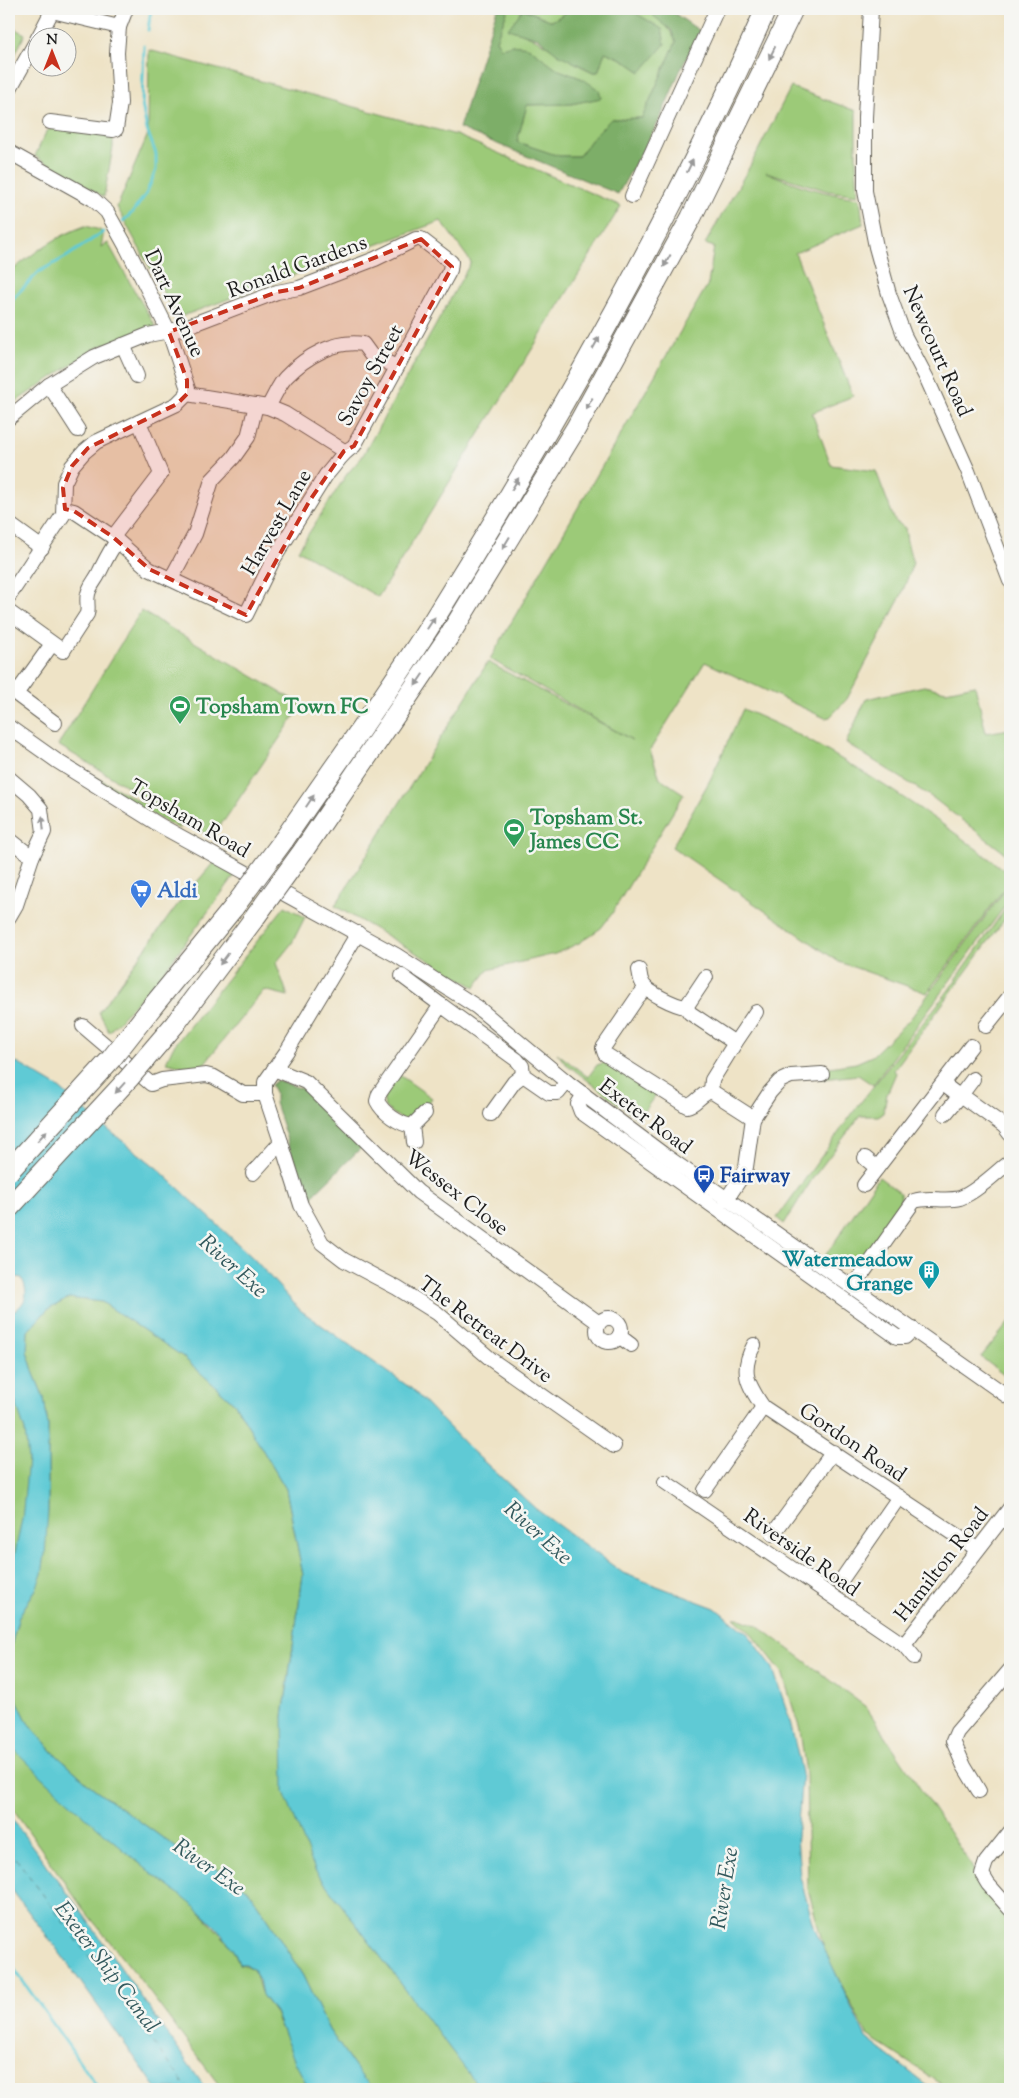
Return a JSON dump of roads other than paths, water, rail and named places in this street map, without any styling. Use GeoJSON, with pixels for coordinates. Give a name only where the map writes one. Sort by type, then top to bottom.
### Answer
{"type":"FeatureCollection","features":[{"type":"Feature","properties":{"kind":"highway"},"geometry":{"type":"LineString","coordinates":[[9,1171],[111,1058],[234,907],[283,841],[432,622],[554,420],[669,210],[766,9]]}},
{"type":"Feature","properties":{"kind":"highway"},"geometry":{"type":"LineString","coordinates":[[9,1208],[129,1078],[175,1024],[303,851],[449,636],[576,428],[691,218],[793,9]]}},
{"type":"Feature","properties":{"kind":"street"},"geometry":{"type":"LineString","coordinates":[[50,122],[116,135],[120,103],[117,53],[119,27],[126,9]]}},
{"type":"Feature","properties":{"kind":"street"},"geometry":{"type":"LineString","coordinates":[[632,196],[717,9]]}},
{"type":"Feature","properties":{"kind":"street","name":"Newcourt Road"},"geometry":{"type":"LineString","coordinates":[[871,9],[865,117],[865,191],[876,247],[889,294],[904,335],[927,379],[960,453],[1010,581]]}},
{"type":"Feature","properties":{"kind":"street"},"geometry":{"type":"LineString","coordinates":[[43,28],[52,10],[119,27]]}},
{"type":"Feature","properties":{"kind":"street"},"geometry":{"type":"LineString","coordinates":[[9,90],[28,56]]}},
{"type":"Feature","properties":{"kind":"street","name":"Dart Avenue"},"geometry":{"type":"LineString","coordinates":[[9,152],[93,199],[107,212],[170,332],[187,380],[187,394]]}},
{"type":"Feature","properties":{"kind":"street","name":"Ronald Gardens"},"geometry":{"type":"LineString","coordinates":[[170,332],[230,312],[277,292],[307,285],[375,259],[416,240],[421,239],[433,249]]}},
{"type":"Feature","properties":{"kind":"street","name":"Savoy Street"},"geometry":{"type":"LineString","coordinates":[[187,394],[262,406],[285,414],[344,451],[354,446],[452,267],[451,262],[433,249]]}},
{"type":"Feature","properties":{"kind":"street"},"geometry":{"type":"LineString","coordinates":[[9,418],[49,386],[94,357],[148,335],[170,332]]}},
{"type":"Feature","properties":{"kind":"street"},"geometry":{"type":"LineString","coordinates":[[65,509],[74,511],[115,539],[149,569],[171,580],[195,534],[212,480],[233,458],[248,437],[262,406],[285,378],[317,353],[342,343],[363,344],[371,355],[397,367]]}},
{"type":"Feature","properties":{"kind":"street"},"geometry":{"type":"LineString","coordinates":[[123,345],[137,376]]}},
{"type":"Feature","properties":{"kind":"street"},"geometry":{"type":"LineString","coordinates":[[49,386],[78,430]]}},
{"type":"Feature","properties":{"kind":"street"},"geometry":{"type":"LineString","coordinates":[[9,596],[42,548],[65,509],[63,496],[64,482],[78,459],[96,442],[177,404],[187,394]]}},
{"type":"Feature","properties":{"kind":"street"},"geometry":{"type":"LineString","coordinates":[[9,612],[63,651],[87,614],[87,599],[90,587],[99,573],[102,562],[115,539],[161,474],[139,422]]}},
{"type":"Feature","properties":{"kind":"street","name":"Harvest Lane"},"geometry":{"type":"LineString","coordinates":[[171,580],[246,616],[273,560],[326,474],[344,451]]}},
{"type":"Feature","properties":{"kind":"street"},"geometry":{"type":"LineString","coordinates":[[9,524],[42,548]]}},
{"type":"Feature","properties":{"kind":"street"},"geometry":{"type":"LineString","coordinates":[[52,644],[13,691],[55,723]]}},
{"type":"Feature","properties":{"kind":"street","name":"Topsham Road"},"geometry":{"type":"LineString","coordinates":[[9,727],[57,762],[161,826],[358,934]]}},
{"type":"Feature","properties":{"kind":"street"},"geometry":{"type":"LineString","coordinates":[[9,778],[29,795],[41,809],[44,832],[32,857],[16,906],[9,917]]}},
{"type":"Feature","properties":{"kind":"street"},"geometry":{"type":"LineString","coordinates":[[9,839],[32,857]]}},
{"type":"Feature","properties":{"kind":"street"},"geometry":{"type":"LineString","coordinates":[[83,1026],[151,1084],[162,1080],[206,1075],[214,1077],[243,1094],[265,1094],[266,1082],[358,934]]}},
{"type":"Feature","properties":{"kind":"street","name":"Exeter Road"},"geometry":{"type":"LineString","coordinates":[[358,934],[424,972],[477,1007],[568,1082],[726,1200],[913,1328],[1010,1398]]}},
{"type":"Feature","properties":{"kind":"street"},"geometry":{"type":"LineString","coordinates":[[639,970],[642,983],[646,988],[676,1006],[686,1007]]}},
{"type":"Feature","properties":{"kind":"street"},"geometry":{"type":"LineString","coordinates":[[402,976],[517,1060],[522,1066],[523,1074],[551,1094],[558,1093],[568,1082]]}},
{"type":"Feature","properties":{"kind":"street"},"geometry":{"type":"LineString","coordinates":[[686,1007],[706,978]]}},
{"type":"Feature","properties":{"kind":"street"},"geometry":{"type":"LineString","coordinates":[[646,988],[636,998],[603,1048],[605,1054],[687,1106],[692,1106],[703,1093],[711,1091],[753,1118]]}},
{"type":"Feature","properties":{"kind":"street"},"geometry":{"type":"LineString","coordinates":[[986,1026],[1010,996]]}},
{"type":"Feature","properties":{"kind":"street"},"geometry":{"type":"LineString","coordinates":[[412,1126],[402,1125],[380,1107],[377,1101],[379,1094],[441,1005]]}},
{"type":"Feature","properties":{"kind":"street"},"geometry":{"type":"LineString","coordinates":[[686,1007],[690,1014],[735,1043]]}},
{"type":"Feature","properties":{"kind":"street"},"geometry":{"type":"LineString","coordinates":[[711,1091],[712,1080],[756,1012]]}},
{"type":"Feature","properties":{"kind":"street"},"geometry":{"type":"LineString","coordinates":[[864,1185],[971,1046]]}},
{"type":"Feature","properties":{"kind":"street","name":"Wessex Close"},"geometry":{"type":"LineString","coordinates":[[274,1069],[306,1082],[418,1192],[599,1323],[597,1330],[602,1340],[610,1342],[625,1341]]}},
{"type":"Feature","properties":{"kind":"street"},"geometry":{"type":"LineString","coordinates":[[491,1114],[514,1082],[523,1074]]}},
{"type":"Feature","properties":{"kind":"street"},"geometry":{"type":"LineString","coordinates":[[726,1200],[740,1180],[746,1167],[753,1118],[770,1092],[780,1081],[791,1076],[822,1074]]}},
{"type":"Feature","properties":{"kind":"street"},"geometry":{"type":"LineString","coordinates":[[945,1114],[973,1079]]}},
{"type":"Feature","properties":{"kind":"street"},"geometry":{"type":"LineString","coordinates":[[943,1084],[1004,1126],[1010,1134]]}},
{"type":"Feature","properties":{"kind":"street","name":"The Retreat Drive"},"geometry":{"type":"LineString","coordinates":[[265,1094],[301,1205],[322,1243],[344,1260],[437,1312],[494,1361],[614,1446]]}},
{"type":"Feature","properties":{"kind":"street"},"geometry":{"type":"LineString","coordinates":[[584,1094],[578,1104],[581,1112],[802,1270],[897,1337],[905,1337],[913,1328]]}},
{"type":"Feature","properties":{"kind":"street"},"geometry":{"type":"LineString","coordinates":[[412,1126],[425,1113]]}},
{"type":"Feature","properties":{"kind":"street"},"geometry":{"type":"LineString","coordinates":[[412,1126],[414,1142]]}},
{"type":"Feature","properties":{"kind":"street"},"geometry":{"type":"LineString","coordinates":[[253,1173],[281,1142]]}},
{"type":"Feature","properties":{"kind":"street"},"geometry":{"type":"LineString","coordinates":[[865,1158],[877,1168]]}},
{"type":"Feature","properties":{"kind":"street"},"geometry":{"type":"LineString","coordinates":[[853,1288],[914,1201],[923,1198],[946,1200],[961,1197],[1010,1161]]}},
{"type":"Feature","properties":{"kind":"street","name":"Gordon Road"},"geometry":{"type":"LineString","coordinates":[[754,1345],[746,1363],[746,1373],[763,1406],[977,1550]]}},
{"type":"Feature","properties":{"kind":"street"},"geometry":{"type":"LineString","coordinates":[[705,1490],[763,1406]]}},
{"type":"Feature","properties":{"kind":"street"},"geometry":{"type":"LineString","coordinates":[[772,1534],[833,1452]]}},
{"type":"Feature","properties":{"kind":"street","name":"Riverside Road"},"geometry":{"type":"LineString","coordinates":[[665,1482],[904,1645],[914,1657]]}},
{"type":"Feature","properties":{"kind":"street"},"geometry":{"type":"LineString","coordinates":[[840,1582],[898,1498]]}},
{"type":"Feature","properties":{"kind":"street","name":"Hamilton Road"},"geometry":{"type":"LineString","coordinates":[[904,1645],[1010,1508]]}},
{"type":"Feature","properties":{"kind":"street"},"geometry":{"type":"LineString","coordinates":[[979,1791],[964,1766],[953,1741],[957,1732],[1010,1670]]}},
{"type":"Feature","properties":{"kind":"street"},"geometry":{"type":"LineString","coordinates":[[1010,1832],[986,1862],[982,1874],[988,1884],[1010,1908]]}},
{"type":"Feature","properties":{"kind":"water","name":"River Exe"},"geometry":{"type":"Polygon","coordinates":[[[9,1058],[58,1087],[157,1168],[254,1259],[300,1310],[412,1389],[469,1448],[536,1509],[623,1573],[715,1608],[749,1635],[772,1666],[789,1717],[802,1773],[797,1836],[800,1877],[815,1929],[866,2038],[932,2089],[481,2089],[315,1870],[284,1792],[283,1717],[303,1575],[286,1489],[235,1404],[182,1356],[102,1302],[69,1298],[47,1310],[28,1331],[27,1351],[44,1398],[48,1426],[48,1511],[42,1574],[36,1589],[19,1616],[11,1646],[9,1676],[9,1581],[22,1519],[28,1460],[25,1431],[9,1382],[9,1309],[15,1311],[19,1307],[25,1300],[26,1292],[22,1278],[9,1276],[9,1058]]]}},
{"type":"Feature","properties":{"kind":"water","name":"River Exe"},"geometry":{"type":"Polygon","coordinates":[[[9,1683],[28,1723],[53,1752],[92,1787],[185,1854],[222,1871],[248,1890],[303,1976],[329,2030],[362,2077],[374,2089],[309,2089],[295,2062],[275,2012],[262,1995],[259,1980],[253,1969],[246,1964],[239,1964],[232,1949],[210,1920],[89,1820],[11,1746],[9,1741],[9,1683]]]}},
{"type":"Feature","properties":{"kind":"water","name":"Exeter Ship Canal"},"geometry":{"type":"Polygon","coordinates":[[[9,1815],[83,1914],[206,2089],[157,2089],[65,1960],[9,1886],[9,1815]]]}},
{"type":"Feature","properties":{"kind":"waterway"},"geometry":{"type":"LineString","coordinates":[[148,30],[151,9]]}},
{"type":"Feature","properties":{"kind":"waterway"},"geometry":{"type":"LineString","coordinates":[[123,221],[133,212],[146,194],[156,170],[156,154],[147,130],[142,104],[144,46]]}},
{"type":"Feature","properties":{"kind":"waterway"},"geometry":{"type":"LineString","coordinates":[[9,306],[15,296],[40,271],[66,257],[103,232]]}},
{"type":"Feature","properties":{"kind":"waterway"},"geometry":{"type":"LineString","coordinates":[[9,1965],[15,1970],[99,2089]]}},
{"type":"Feature","properties":{"kind":"place","name":"Topsham Town FC"},"geometry":{"type":"Point","coordinates":[180,725]}},
{"type":"Feature","properties":{"kind":"place","name":"Topsham St. James CC"},"geometry":{"type":"Point","coordinates":[514,848]}},
{"type":"Feature","properties":{"kind":"place","name":"Aldi"},"geometry":{"type":"Point","coordinates":[141,909]}},
{"type":"Feature","properties":{"kind":"place","name":"Fairway"},"geometry":{"type":"Point","coordinates":[704,1194]}},
{"type":"Feature","properties":{"kind":"place","name":"Watermeadow Grange"},"geometry":{"type":"Point","coordinates":[929,1290]}}]}
